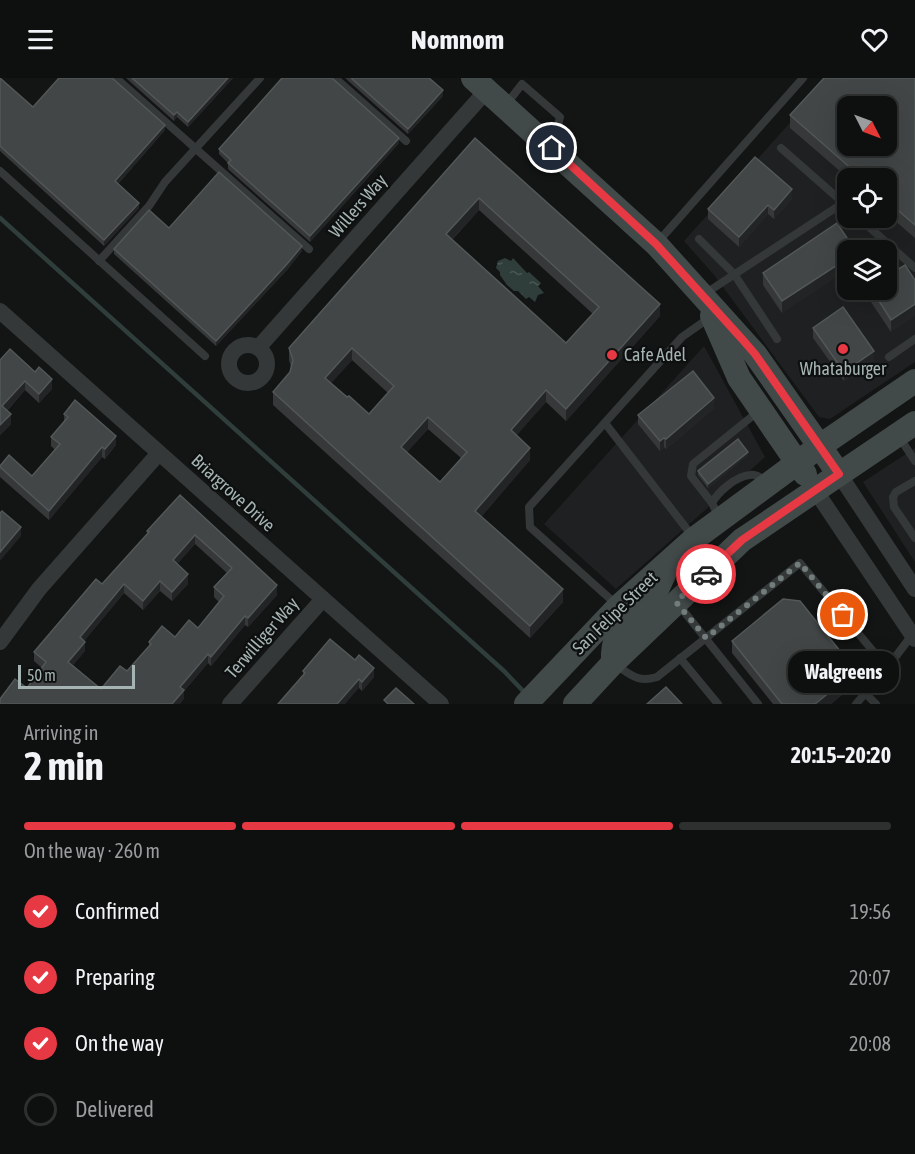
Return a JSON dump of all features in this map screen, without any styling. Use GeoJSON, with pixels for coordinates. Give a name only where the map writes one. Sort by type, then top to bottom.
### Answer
{"type":"FeatureCollection","features":[{"type":"Feature","properties":{"kind":"main road"},"geometry":{"type":"LineString","coordinates":[[480,84],[656,244],[707,305],[755,354],[839,474]]}},
{"type":"Feature","properties":{"kind":"main road"},"geometry":{"type":"LineString","coordinates":[[707,305],[739,378],[815,490]]}},
{"type":"Feature","properties":{"kind":"main road","name":"San Felipe Street"},"geometry":{"type":"LineString","coordinates":[[526,704],[618,607],[694,539],[716,512],[770,483],[915,381]]}},
{"type":"Feature","properties":{"kind":"main road","name":"San Felipe Street"},"geometry":{"type":"LineString","coordinates":[[575,704],[613,663],[742,540],[906,429]]}},
{"type":"Feature","properties":{"kind":"main road"},"geometry":{"type":"LineString","coordinates":[[613,663],[612,648],[617,634],[648,604],[674,557]]}},
{"type":"Feature","properties":{"kind":"street","name":"Willers Way"},"geometry":{"type":"LineString","coordinates":[[258,348],[480,84]]}},
{"type":"Feature","properties":{"kind":"street","name":"Briargrove Drive"},"geometry":{"type":"LineString","coordinates":[[0,311],[441,704]]}},
{"type":"Feature","properties":{"kind":"street"},"geometry":{"type":"LineString","coordinates":[[0,642],[39,589],[159,453]]}},
{"type":"Feature","properties":{"kind":"street"},"geometry":{"type":"LineString","coordinates":[[839,474],[915,589]]}},
{"type":"Feature","properties":{"kind":"street"},"geometry":{"type":"LineString","coordinates":[[815,490],[914,633]]}},
{"type":"Feature","properties":{"kind":"street","name":"Terwilliger Way"},"geometry":{"type":"LineString","coordinates":[[230,704],[323,599]]}},
{"type":"Feature","properties":{"kind":"lane"},"geometry":{"type":"LineString","coordinates":[[116,78],[309,249]]}},
{"type":"Feature","properties":{"kind":"lane"},"geometry":{"type":"LineString","coordinates":[[99,261],[149,206],[165,182],[260,78]]}},
{"type":"Feature","properties":{"kind":"lane"},"geometry":{"type":"LineString","coordinates":[[335,78],[406,141]]}},
{"type":"Feature","properties":{"kind":"lane"},"geometry":{"type":"LineString","coordinates":[[656,244],[803,78]]}},
{"type":"Feature","properties":{"kind":"lane"},"geometry":{"type":"LineString","coordinates":[[782,148],[837,198]]}},
{"type":"Feature","properties":{"kind":"lane"},"geometry":{"type":"LineString","coordinates":[[0,171],[205,356]]}},
{"type":"Feature","properties":{"kind":"lane"},"geometry":{"type":"LineString","coordinates":[[618,607],[530,527],[529,507],[682,337],[734,274],[837,210]]}},
{"type":"Feature","properties":{"kind":"lane"},"geometry":{"type":"LineString","coordinates":[[870,228],[915,268]]}},
{"type":"Feature","properties":{"kind":"lane"},"geometry":{"type":"LineString","coordinates":[[699,239],[734,274],[777,339]]}},
{"type":"Feature","properties":{"kind":"lane"},"geometry":{"type":"LineString","coordinates":[[889,357],[915,339]]}},
{"type":"Feature","properties":{"kind":"lane"},"geometry":{"type":"LineString","coordinates":[[716,512],[691,476],[693,464],[761,410]]}},
{"type":"Feature","properties":{"kind":"lane"},"geometry":{"type":"LineString","coordinates":[[605,423],[694,539]]}},
{"type":"Feature","properties":{"kind":"lane"},"geometry":{"type":"LineString","coordinates":[[906,429],[915,461]]}},
{"type":"Feature","properties":{"kind":"lane"},"geometry":{"type":"LineString","coordinates":[[915,481],[896,492],[893,497],[894,507],[915,538]]}},
{"type":"Feature","properties":{"kind":"lane"},"geometry":{"type":"LineString","coordinates":[[613,663],[639,679],[647,680],[657,677],[800,563],[887,668]]}},
{"type":"Feature","properties":{"kind":"lane"},"geometry":{"type":"LineString","coordinates":[[676,602],[758,704]]}},
{"type":"Feature","properties":{"kind":"lane"},"geometry":{"type":"LineString","coordinates":[[856,704],[914,633]]}},
{"type":"Feature","properties":{"kind":"lane"},"geometry":{"type":"LineString","coordinates":[[680,658],[718,704]]}},
{"type":"Feature","properties":{"kind":"lane"},"geometry":{"type":"LineString","coordinates":[[865,693],[876,704]]}},
{"type":"Feature","properties":{"kind":"shaded area"},"geometry":{"type":"Polygon","coordinates":[[[830,78],[915,78],[915,362],[830,419],[819,417],[714,275],[684,241],[830,78]]]}},
{"type":"Feature","properties":{"kind":"shaded area"},"geometry":{"type":"Polygon","coordinates":[[[704,346],[765,457],[616,589],[544,524],[704,346]]]}},
{"type":"Feature","properties":{"kind":"shaded area"},"geometry":{"type":"Polygon","coordinates":[[[915,448],[915,562],[863,482],[915,448]]]}},
{"type":"Feature","properties":{"kind":"water"},"geometry":{"type":"Polygon","coordinates":[[[505,258],[511,261],[513,258],[527,273],[529,272],[541,283],[538,286],[544,293],[538,295],[535,302],[529,297],[526,299],[518,291],[514,291],[500,275],[496,268],[498,261],[505,258]]]}},
{"type":"Feature","properties":{"kind":"building"},"geometry":{"type":"Polygon","coordinates":[[[0,78],[33,107],[59,78],[112,78],[165,125],[115,181],[139,203],[104,240],[0,146],[0,78]]]}},
{"type":"Feature","properties":{"kind":"building"},"geometry":{"type":"Polygon","coordinates":[[[132,78],[228,78],[188,122],[177,112],[174,115],[132,78]]]}},
{"type":"Feature","properties":{"kind":"building"},"geometry":{"type":"Polygon","coordinates":[[[282,78],[332,78],[399,138],[310,236],[228,163],[231,160],[219,149],[282,78]]]}},
{"type":"Feature","properties":{"kind":"building"},"geometry":{"type":"Polygon","coordinates":[[[351,78],[429,78],[443,90],[408,129],[351,78]]]}},
{"type":"Feature","properties":{"kind":"building"},"geometry":{"type":"Polygon","coordinates":[[[824,78],[915,78],[915,225],[897,209],[897,168],[851,168],[790,115],[824,78]]]}},
{"type":"Feature","properties":{"kind":"building"},"geometry":{"type":"Polygon","coordinates":[[[475,138],[660,304],[566,409],[546,390],[511,430],[530,448],[475,511],[563,589],[530,626],[273,392],[290,372],[293,360],[289,348],[475,138]],[[479,198],[446,234],[566,343],[599,307],[479,198]],[[352,348],[325,378],[369,414],[394,386],[352,348]],[[428,417],[401,447],[440,482],[467,452],[428,417]]]}},
{"type":"Feature","properties":{"kind":"building"},"geometry":{"type":"Polygon","coordinates":[[[755,157],[792,189],[774,210],[768,205],[739,237],[708,209],[755,157]]]}},
{"type":"Feature","properties":{"kind":"building"},"geometry":{"type":"Polygon","coordinates":[[[219,172],[302,246],[216,341],[114,249],[149,210],[169,228],[219,172]]]}},
{"type":"Feature","properties":{"kind":"building"},"geometry":{"type":"Polygon","coordinates":[[[837,223],[837,228],[840,228],[848,240],[837,240],[837,265],[782,301],[763,273],[837,223]]]}},
{"type":"Feature","properties":{"kind":"building"},"geometry":{"type":"Polygon","coordinates":[[[905,265],[915,280],[915,304],[891,320],[878,300],[897,300],[897,270],[905,265]]]}},
{"type":"Feature","properties":{"kind":"building","name":"Whataburger"},"geometry":{"type":"Polygon","coordinates":[[[843,307],[874,351],[844,372],[813,328],[843,307]]]}},
{"type":"Feature","properties":{"kind":"building"},"geometry":{"type":"Polygon","coordinates":[[[10,349],[35,372],[39,367],[52,379],[39,394],[25,381],[2,406],[11,414],[0,425],[0,360],[10,349]]]}},
{"type":"Feature","properties":{"kind":"building"},"geometry":{"type":"Polygon","coordinates":[[[693,371],[714,398],[666,439],[660,441],[638,415],[693,371]]]}},
{"type":"Feature","properties":{"kind":"building"},"geometry":{"type":"Polygon","coordinates":[[[75,400],[116,436],[105,449],[102,447],[49,511],[0,466],[9,455],[32,476],[60,444],[51,437],[68,417],[64,414],[75,400]]]}},
{"type":"Feature","properties":{"kind":"building"},"geometry":{"type":"Polygon","coordinates":[[[738,439],[748,452],[708,484],[698,471],[738,439]]]}},
{"type":"Feature","properties":{"kind":"building"},"geometry":{"type":"Polygon","coordinates":[[[180,495],[277,585],[248,618],[245,616],[211,657],[208,654],[180,687],[184,690],[172,704],[0,704],[0,699],[15,679],[27,688],[46,662],[34,652],[96,579],[102,584],[149,532],[147,531],[180,495]],[[195,535],[173,560],[188,574],[172,592],[160,581],[143,601],[124,584],[80,637],[85,642],[68,662],[101,689],[120,666],[127,671],[151,644],[149,642],[162,626],[175,637],[189,620],[198,628],[224,596],[214,587],[232,568],[195,535]]]}},
{"type":"Feature","properties":{"kind":"building"},"geometry":{"type":"Polygon","coordinates":[[[2,511],[21,527],[0,552],[0,513],[2,511]]]}},
{"type":"Feature","properties":{"kind":"building"},"geometry":{"type":"Polygon","coordinates":[[[783,599],[800,601],[856,671],[815,704],[782,704],[732,641],[783,599]]]}},
{"type":"Feature","properties":{"kind":"building"},"geometry":{"type":"Polygon","coordinates":[[[330,639],[355,660],[359,655],[374,668],[362,682],[359,679],[337,704],[278,704],[305,673],[303,671],[330,639]]]}},
{"type":"Feature","properties":{"kind":"building"},"geometry":{"type":"Polygon","coordinates":[[[666,687],[682,704],[647,704],[666,687]]]}},
{"type":"Feature","properties":{"kind":"building"},"geometry":{"type":"Polygon","coordinates":[[[396,688],[414,704],[388,704],[384,700],[396,688]]]}},
{"type":"Feature","properties":{"kind":"waterway"},"geometry":{"type":"LineString","coordinates":[[0,218],[504,671],[525,693]]}},
{"type":"Feature","properties":{"kind":"way so far"},"geometry":{"type":"LineString","coordinates":[[706,574],[676,602],[706,638],[800,563],[843,615]]}},
{"type":"Feature","properties":{"kind":"place","name":"Whataburger"},"geometry":{"type":"Point","coordinates":[843,349]}},
{"type":"Feature","properties":{"kind":"place","name":"Cafe Adel"},"geometry":{"type":"Point","coordinates":[612,355]}},
{"type":"Feature","properties":{"kind":"place","name":"Walgreens"},"geometry":{"type":"Point","coordinates":[843,615]}},
{"type":"Feature","properties":{"kind":"route"},"geometry":{"type":"LineString","coordinates":[[552,148],[656,244],[742,339],[755,354],[839,474],[742,540],[706,574]]}}]}
